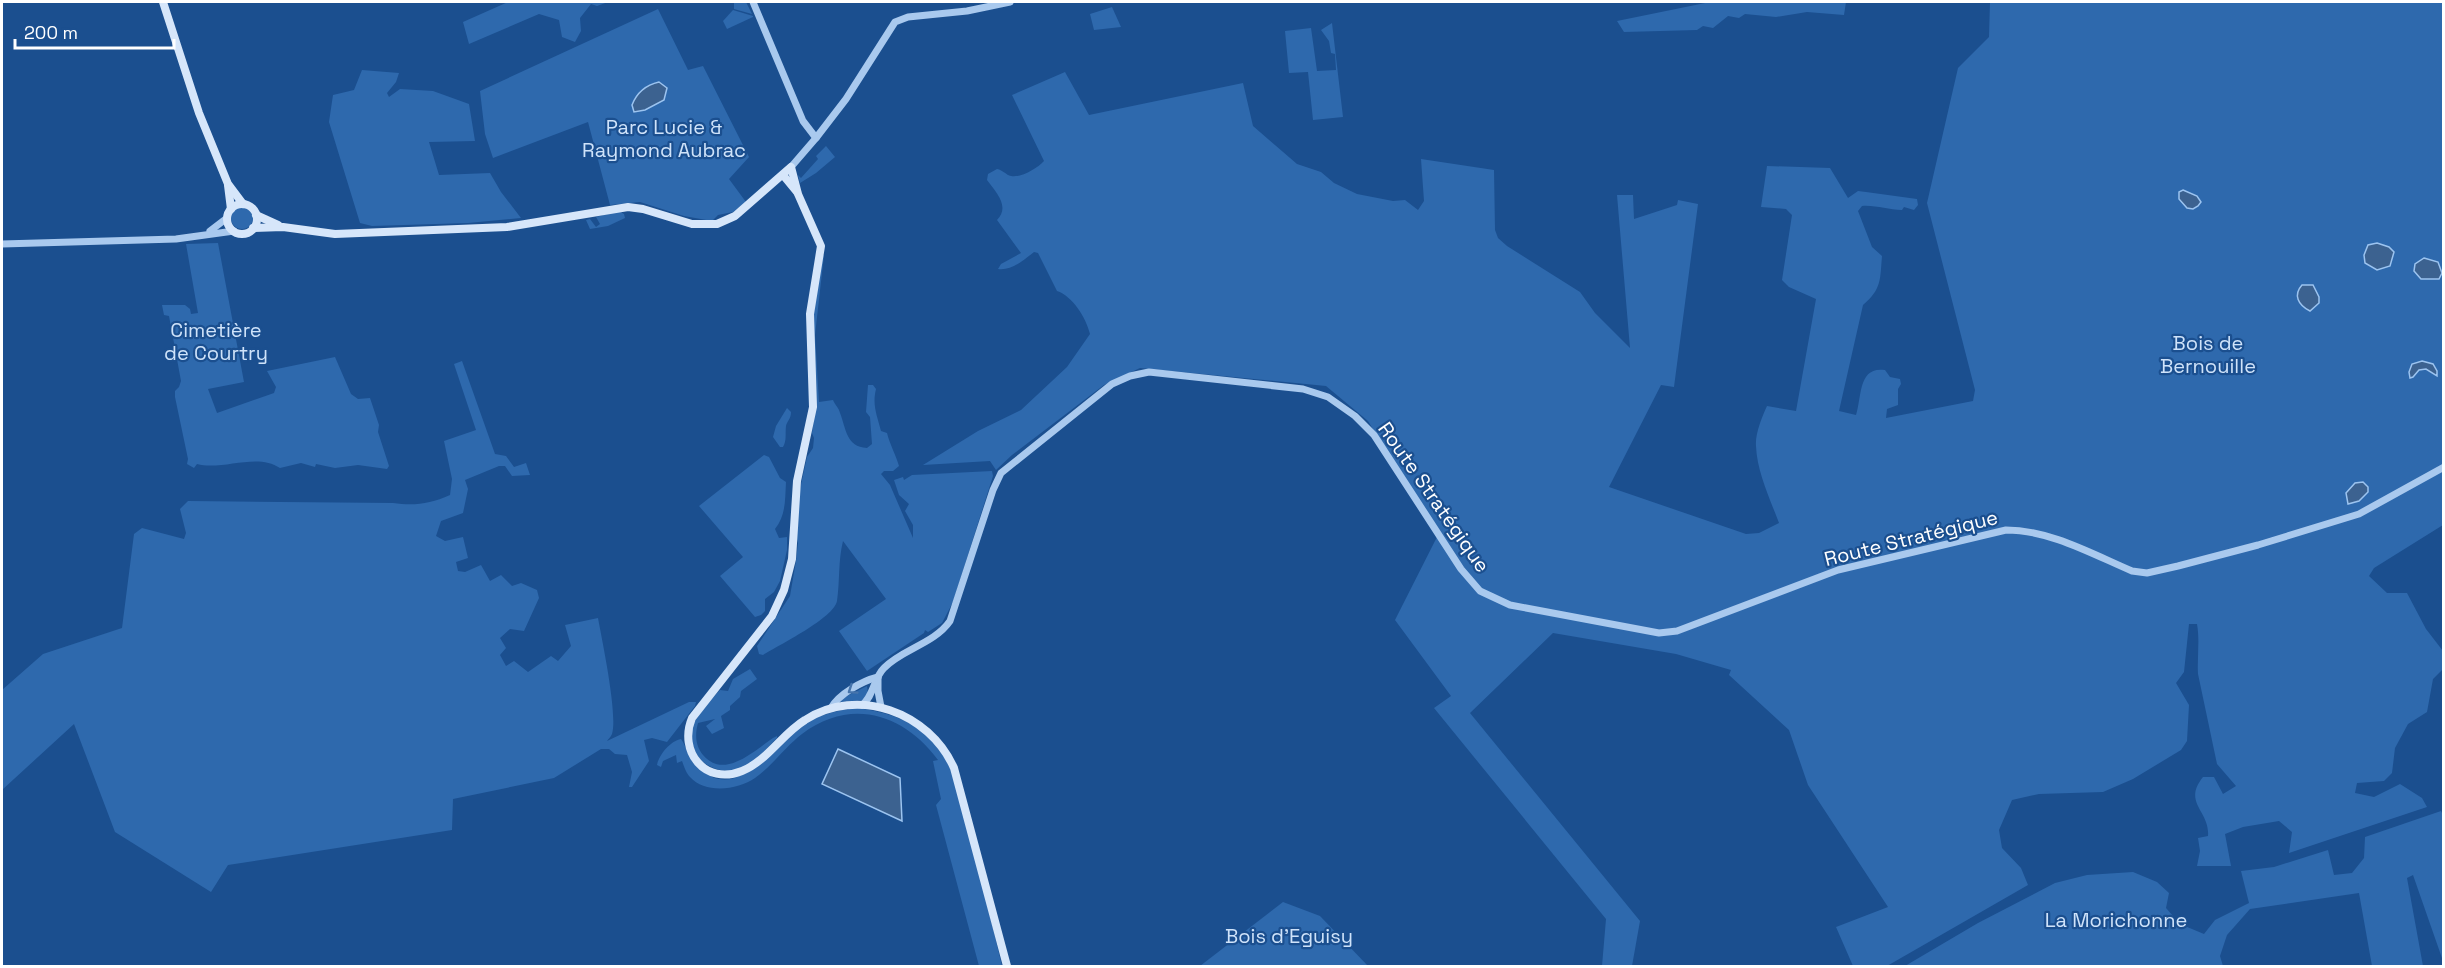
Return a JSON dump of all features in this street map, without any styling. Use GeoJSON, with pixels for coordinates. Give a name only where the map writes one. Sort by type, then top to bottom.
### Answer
{"type":"FeatureCollection","features":[{"type":"Feature","properties":{"kind":"main road"},"geometry":{"type":"LineString","coordinates":[[163,2],[188,82],[228,184],[231,209],[227,218],[234,231],[242,233],[253,228],[283,227],[335,234],[507,227],[628,207],[643,208],[692,224],[717,224],[735,216],[791,167]]}},
{"type":"Feature","properties":{"kind":"main road"},"geometry":{"type":"LineString","coordinates":[[791,167],[798,194],[818,235],[821,248],[810,324],[813,407],[797,481],[792,559],[780,599],[757,637],[692,718],[688,728],[688,743],[697,762],[705,769],[718,774],[732,774],[743,771],[760,759],[797,724],[831,708],[862,705],[878,707],[899,713],[924,728],[938,742],[952,763],[960,784],[1006,966]]}},
{"type":"Feature","properties":{"kind":"main road"},"geometry":{"type":"LineString","coordinates":[[783,175],[798,194]]}},
{"type":"Feature","properties":{"kind":"main road"},"geometry":{"type":"LineString","coordinates":[[228,184],[243,204],[252,207],[256,215],[283,227]]}},
{"type":"Feature","properties":{"kind":"main road"},"geometry":{"type":"LineString","coordinates":[[231,209],[243,204]]}},
{"type":"Feature","properties":{"kind":"main road"},"geometry":{"type":"LineString","coordinates":[[253,228],[256,215]]}},
{"type":"Feature","properties":{"kind":"street"},"geometry":{"type":"LineString","coordinates":[[753,2],[803,122],[816,138]]}},
{"type":"Feature","properties":{"kind":"street"},"geometry":{"type":"LineString","coordinates":[[791,167],[846,99],[895,22],[908,17],[946,14],[1010,2]]}},
{"type":"Feature","properties":{"kind":"street"},"geometry":{"type":"LineString","coordinates":[[205,234],[227,218]]}},
{"type":"Feature","properties":{"kind":"street"},"geometry":{"type":"LineString","coordinates":[[2,244],[176,238],[234,231]]}},
{"type":"Feature","properties":{"kind":"street","name":"Route Stratégique"},"geometry":{"type":"LineString","coordinates":[[862,705],[869,698],[884,668],[941,632],[950,621],[993,490],[1001,473],[1112,384],[1130,376],[1149,372],[1303,389],[1328,398],[1355,416],[1374,435],[1461,569],[1480,591],[1510,604],[1659,633],[1677,631],[1837,570],[2006,530],[2025,530],[2048,536],[2132,571],[2147,573],[2258,545],[2359,514],[2444,467]]}},
{"type":"Feature","properties":{"kind":"street"},"geometry":{"type":"LineString","coordinates":[[831,708],[834,702],[867,680],[878,677],[878,707]]}},
{"type":"Feature","properties":{"kind":"street"},"geometry":{"type":"LineString","coordinates":[[872,690],[878,707]]}},
{"type":"Feature","properties":{"kind":"green space"},"geometry":{"type":"Polygon","coordinates":[[[508,2],[608,2],[597,6],[591,4],[580,18],[581,31],[575,42],[562,37],[559,20],[539,14],[469,44],[463,22],[508,2]]]}},
{"type":"Feature","properties":{"kind":"green space"},"geometry":{"type":"Polygon","coordinates":[[[734,2],[746,2],[752,14],[734,9],[734,2]]]}},
{"type":"Feature","properties":{"kind":"green space"},"geometry":{"type":"Polygon","coordinates":[[[1710,2],[1846,2],[1844,15],[1807,12],[1776,17],[1745,14],[1739,18],[1728,16],[1713,28],[1703,26],[1697,30],[1624,32],[1617,21],[1710,2]]]}},
{"type":"Feature","properties":{"kind":"green space","name":"Bois de Bernouille"},"geometry":{"type":"Polygon","coordinates":[[[1990,2],[2443,2],[2443,525],[2374,568],[2369,576],[2387,593],[2407,593],[2426,629],[2443,651],[2443,669],[2433,679],[2427,712],[2408,724],[2395,748],[2392,773],[2384,781],[2357,783],[2355,793],[2374,797],[2400,784],[2422,798],[2427,807],[2289,853],[2292,832],[2279,821],[2243,827],[2225,834],[2231,866],[2197,866],[2200,851],[2198,838],[2208,836],[2205,820],[2196,801],[2197,786],[2203,777],[2214,777],[2223,794],[2236,786],[2217,764],[2198,674],[2197,624],[2189,624],[2184,672],[2176,683],[2189,705],[2187,741],[2181,750],[2133,779],[2103,792],[2039,794],[2012,800],[1999,830],[2002,848],[2021,868],[2028,885],[1887,966],[1853,966],[1836,927],[1888,907],[1808,785],[1789,730],[1729,675],[1731,670],[1676,654],[1553,633],[1470,713],[1640,921],[1632,966],[1602,966],[1606,919],[1434,708],[1451,696],[1395,620],[1438,535],[1368,421],[1326,386],[1140,368],[1104,385],[1012,455],[996,470],[990,461],[923,465],[978,431],[1021,410],[1067,367],[1090,334],[1078,308],[1068,297],[1057,291],[1038,253],[1034,252],[1012,267],[998,269],[1001,264],[1021,253],[997,220],[1001,215],[1002,205],[987,180],[988,174],[997,169],[1011,176],[1020,175],[1034,169],[1044,161],[1012,95],[1065,72],[1089,115],[1243,83],[1253,126],[1297,164],[1321,172],[1334,183],[1357,194],[1393,201],[1405,200],[1418,210],[1424,201],[1421,159],[1494,170],[1495,230],[1498,238],[1580,292],[1595,313],[1630,348],[1617,195],[1633,195],[1634,219],[1677,205],[1678,200],[1698,204],[1674,387],[1661,385],[1609,487],[1746,534],[1759,533],[1779,523],[1759,466],[1756,446],[1758,431],[1767,406],[1796,411],[1816,299],[1789,287],[1782,280],[1792,215],[1786,209],[1761,207],[1767,166],[1830,168],[1848,198],[1858,191],[1917,199],[1918,205],[1914,210],[1904,207],[1902,210],[1862,206],[1858,211],[1872,247],[1882,256],[1881,271],[1877,289],[1863,305],[1839,411],[1856,415],[1866,377],[1876,370],[1885,370],[1890,377],[1900,379],[1898,405],[1887,409],[1886,418],[1973,401],[1975,390],[1927,203],[1958,68],[1989,37],[1990,2]]]}},
{"type":"Feature","properties":{"kind":"green space"},"geometry":{"type":"Polygon","coordinates":[[[1112,7],[1121,27],[1094,30],[1090,14],[1112,7]]]}},
{"type":"Feature","properties":{"kind":"green space","name":"Parc Lucie & Raymond Aubrac"},"geometry":{"type":"Polygon","coordinates":[[[658,9],[688,70],[703,66],[749,157],[729,179],[746,202],[733,212],[718,215],[712,221],[684,216],[640,202],[610,205],[588,122],[493,158],[485,134],[480,91],[658,9]]]}},
{"type":"Feature","properties":{"kind":"green space"},"geometry":{"type":"Polygon","coordinates":[[[733,10],[753,17],[727,29],[723,21],[733,10]]]}},
{"type":"Feature","properties":{"kind":"green space"},"geometry":{"type":"Polygon","coordinates":[[[1332,23],[1343,117],[1313,120],[1308,72],[1289,73],[1285,31],[1311,28],[1317,71],[1336,70],[1335,54],[1331,53],[1329,41],[1321,30],[1332,23]]]}},
{"type":"Feature","properties":{"kind":"green space"},"geometry":{"type":"Polygon","coordinates":[[[362,70],[399,73],[396,82],[387,93],[389,97],[400,89],[433,91],[469,104],[475,141],[429,142],[439,175],[490,173],[521,218],[468,223],[372,226],[360,223],[329,122],[333,95],[354,90],[362,70]]]}},
{"type":"Feature","properties":{"kind":"green space"},"geometry":{"type":"Polygon","coordinates":[[[826,146],[835,157],[800,183],[798,175],[801,178],[826,146]]]}},
{"type":"Feature","properties":{"kind":"green space"},"geometry":{"type":"Polygon","coordinates":[[[242,207],[250,210],[253,218],[250,226],[242,229],[234,226],[231,218],[234,210],[242,207]]]}},
{"type":"Feature","properties":{"kind":"green space"},"geometry":{"type":"Polygon","coordinates":[[[619,211],[624,214],[625,218],[608,226],[590,229],[586,220],[590,219],[596,227],[600,224],[596,217],[619,211]]]}},
{"type":"Feature","properties":{"kind":"green space","name":"Cimetière de Courtry"},"geometry":{"type":"Polygon","coordinates":[[[218,243],[244,382],[208,389],[217,413],[274,393],[276,387],[267,371],[335,357],[351,394],[358,399],[370,398],[389,466],[387,469],[358,465],[335,468],[316,464],[315,467],[301,463],[280,468],[261,462],[207,466],[197,464],[194,468],[187,464],[188,459],[175,397],[175,391],[181,381],[169,316],[164,315],[162,305],[185,305],[190,309],[191,314],[198,313],[186,244],[218,243]]]}},
{"type":"Feature","properties":{"kind":"green space"},"geometry":{"type":"Polygon","coordinates":[[[824,255],[815,335],[819,402],[833,400],[848,436],[855,444],[867,448],[872,444],[870,417],[866,412],[868,385],[873,385],[876,389],[875,405],[881,431],[887,433],[899,466],[893,471],[884,471],[881,474],[890,485],[913,538],[913,525],[905,511],[909,504],[899,495],[894,480],[903,477],[904,480],[912,475],[992,471],[993,476],[953,602],[942,623],[928,632],[925,630],[924,633],[867,671],[839,631],[886,599],[843,541],[837,601],[834,608],[816,623],[763,655],[759,654],[757,646],[790,596],[796,561],[798,543],[795,531],[800,489],[814,438],[812,433],[814,419],[812,325],[822,256],[824,255]]]}},
{"type":"Feature","properties":{"kind":"green space"},"geometry":{"type":"Polygon","coordinates":[[[462,361],[495,454],[506,456],[514,467],[526,463],[530,475],[512,476],[505,466],[499,466],[465,480],[468,489],[463,513],[441,521],[436,536],[445,541],[463,537],[468,558],[456,562],[458,571],[465,572],[481,565],[490,581],[501,575],[512,586],[521,583],[537,590],[539,598],[524,631],[510,629],[500,638],[506,648],[500,655],[506,666],[514,661],[528,672],[551,656],[558,661],[571,646],[565,625],[598,618],[613,711],[612,734],[607,741],[689,702],[696,702],[667,742],[652,738],[644,740],[649,761],[632,787],[629,787],[632,772],[627,755],[601,749],[554,778],[453,799],[452,830],[228,865],[211,892],[115,832],[74,724],[2,790],[2,690],[43,654],[122,628],[134,534],[142,528],[184,539],[186,533],[180,509],[188,501],[415,504],[450,495],[452,479],[444,441],[476,430],[454,364],[462,361]]]}},
{"type":"Feature","properties":{"kind":"green space"},"geometry":{"type":"Polygon","coordinates":[[[787,408],[791,414],[786,426],[783,447],[780,447],[773,437],[776,426],[787,408]]]}},
{"type":"Feature","properties":{"kind":"green space"},"geometry":{"type":"Polygon","coordinates":[[[764,455],[769,457],[780,478],[786,482],[783,513],[775,529],[779,538],[787,537],[787,550],[780,581],[774,592],[765,599],[765,611],[755,617],[720,576],[743,557],[699,506],[764,455]]]}},
{"type":"Feature","properties":{"kind":"green space"},"geometry":{"type":"Polygon","coordinates":[[[750,669],[757,679],[741,691],[740,697],[730,706],[730,710],[721,716],[724,728],[712,734],[706,726],[715,719],[698,723],[696,735],[698,747],[711,762],[720,765],[729,764],[739,761],[773,738],[777,736],[777,738],[746,766],[731,770],[712,767],[697,756],[691,738],[692,727],[720,690],[728,691],[733,679],[750,669]]]}},
{"type":"Feature","properties":{"kind":"green space"},"geometry":{"type":"Polygon","coordinates":[[[867,686],[868,693],[863,700],[841,702],[841,699],[867,686]]]}},
{"type":"Feature","properties":{"kind":"green space"},"geometry":{"type":"Polygon","coordinates":[[[857,708],[899,718],[918,728],[935,743],[947,761],[958,792],[1002,966],[979,966],[936,805],[941,799],[933,761],[938,760],[909,731],[876,716],[858,714],[839,716],[802,734],[755,778],[731,787],[713,788],[696,782],[685,769],[682,761],[677,763],[676,755],[663,761],[661,767],[657,765],[666,749],[673,742],[681,739],[694,764],[712,777],[726,779],[740,776],[753,768],[807,722],[842,710],[857,708]]]}},
{"type":"Feature","properties":{"kind":"green space","name":"La Morichonne"},"geometry":{"type":"Polygon","coordinates":[[[2441,811],[2444,817],[2443,961],[2413,875],[2407,878],[2423,966],[2372,966],[2359,893],[2250,909],[2227,935],[2220,956],[2223,966],[1905,966],[1978,923],[2055,883],[2087,875],[2133,872],[2157,882],[2169,893],[2166,908],[2180,924],[2204,934],[2215,920],[2249,903],[2241,871],[2274,867],[2328,850],[2334,875],[2352,873],[2364,858],[2365,837],[2441,811]]]}},
{"type":"Feature","properties":{"kind":"green space","name":"Bois d'Eguisy"},"geometry":{"type":"Polygon","coordinates":[[[1283,902],[1320,916],[1368,966],[1200,966],[1283,902]]]}},
{"type":"Feature","properties":{"kind":"shaded area"},"geometry":{"type":"Polygon","coordinates":[[[659,82],[667,88],[664,100],[645,110],[634,112],[632,105],[639,93],[646,87],[659,82]]]}},
{"type":"Feature","properties":{"kind":"shaded area"},"geometry":{"type":"Polygon","coordinates":[[[2183,190],[2197,196],[2201,202],[2198,206],[2193,209],[2187,208],[2179,199],[2179,192],[2183,190]]]}},
{"type":"Feature","properties":{"kind":"shaded area"},"geometry":{"type":"Polygon","coordinates":[[[2377,243],[2389,247],[2394,252],[2390,266],[2377,270],[2365,263],[2364,255],[2368,245],[2377,243]]]}},
{"type":"Feature","properties":{"kind":"shaded area"},"geometry":{"type":"Polygon","coordinates":[[[2424,258],[2438,262],[2442,273],[2439,279],[2421,279],[2414,271],[2415,264],[2424,258]]]}},
{"type":"Feature","properties":{"kind":"shaded area"},"geometry":{"type":"Polygon","coordinates":[[[2302,285],[2313,285],[2319,297],[2319,303],[2310,311],[2298,300],[2298,292],[2302,285]]]}},
{"type":"Feature","properties":{"kind":"shaded area"},"geometry":{"type":"Polygon","coordinates":[[[2422,361],[2433,364],[2437,376],[2426,369],[2419,370],[2410,378],[2409,372],[2412,364],[2422,361]]]}},
{"type":"Feature","properties":{"kind":"shaded area"},"geometry":{"type":"Polygon","coordinates":[[[2363,482],[2368,487],[2368,492],[2359,501],[2348,504],[2346,493],[2355,483],[2363,482]]]}},
{"type":"Feature","properties":{"kind":"shaded area"},"geometry":{"type":"Polygon","coordinates":[[[838,749],[900,778],[902,821],[822,784],[838,749]]]}}]}
